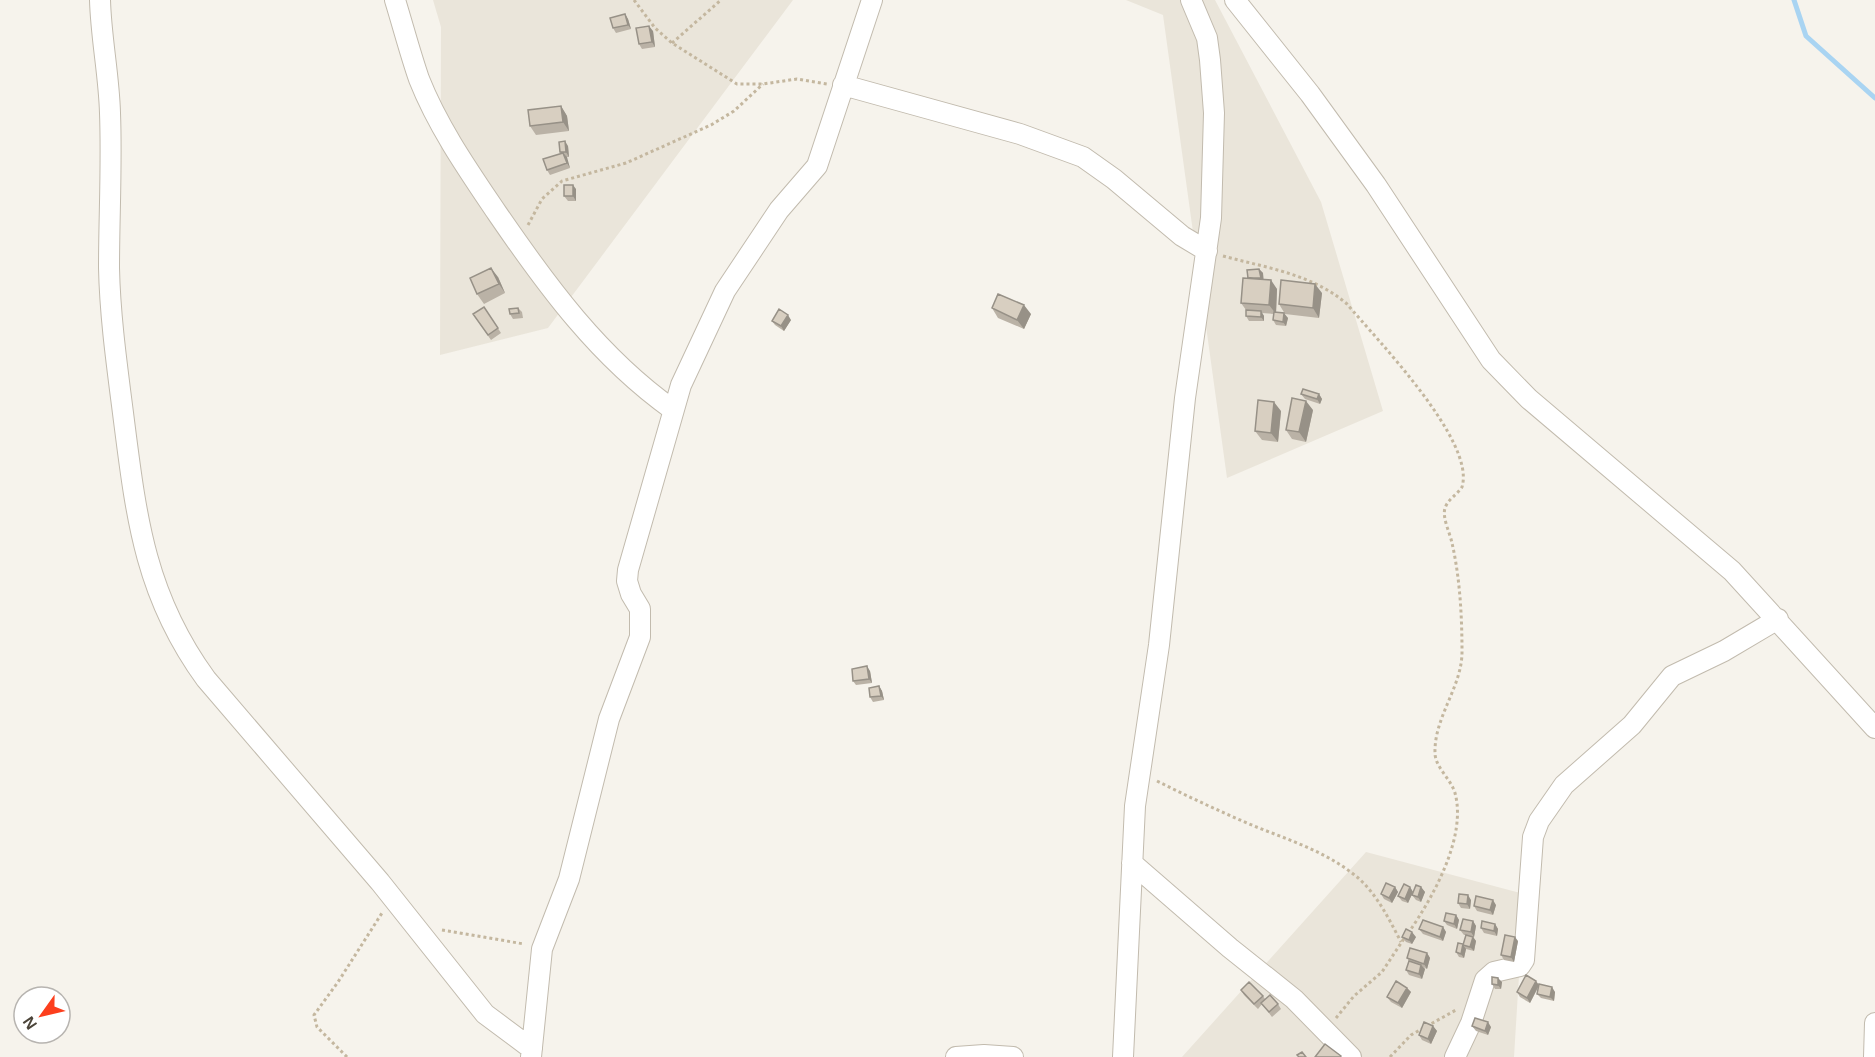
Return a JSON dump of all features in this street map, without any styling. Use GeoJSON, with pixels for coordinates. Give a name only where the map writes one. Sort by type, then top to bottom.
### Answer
{"type":"FeatureCollection","features":[{"type":"Feature","properties":{"kind":"street"},"geometry":{"type":"LineString","coordinates":[[100,0],[100,26],[110,113],[109,272],[119,380],[135,504],[155,587],[172,627],[206,679],[393,900],[485,1014],[531,1053]]}},
{"type":"Feature","properties":{"kind":"street"},"geometry":{"type":"LineString","coordinates":[[396,0],[419,79],[439,121],[462,161],[522,250],[568,310],[617,366],[672,409]]}},
{"type":"Feature","properties":{"kind":"street"},"geometry":{"type":"LineString","coordinates":[[531,1053],[543,949],[569,879],[609,719],[640,637],[640,609],[631,594],[627,581],[628,570],[672,409],[725,291],[779,210],[817,166],[872,0]]}},
{"type":"Feature","properties":{"kind":"street"},"geometry":{"type":"LineString","coordinates":[[1123,1057],[1135,806],[1159,645],[1185,398],[1207,251],[1213,187],[1214,113],[1207,38],[1191,0]]}},
{"type":"Feature","properties":{"kind":"street"},"geometry":{"type":"LineString","coordinates":[[1235,0],[1310,94],[1376,185],[1491,360],[1529,399],[1633,484],[1732,571],[1875,728]]}},
{"type":"Feature","properties":{"kind":"street"},"geometry":{"type":"LineString","coordinates":[[843,86],[1020,134],[1083,157],[1114,179],[1182,236],[1207,251]]}},
{"type":"Feature","properties":{"kind":"street"},"geometry":{"type":"LineString","coordinates":[[1455,1057],[1471,1023],[1485,980],[1494,972],[1520,966],[1524,960],[1530,854],[1539,821],[1547,808],[1564,785],[1632,725],[1672,675],[1724,651],[1778,619]]}},
{"type":"Feature","properties":{"kind":"street"},"geometry":{"type":"LineString","coordinates":[[1132,863],[1230,948],[1278,985],[1351,1057]]}},
{"type":"Feature","properties":{"kind":"street"},"geometry":{"type":"LineString","coordinates":[[1874,1057],[1875,1023]]}},
{"type":"Feature","properties":{"kind":"street"},"geometry":{"type":"LineString","coordinates":[[956,1057],[984,1054],[1013,1057]]}},
{"type":"Feature","properties":{"kind":"path"},"geometry":{"type":"LineString","coordinates":[[634,0],[655,28],[672,43],[737,84],[763,84],[797,79],[843,86]]}},
{"type":"Feature","properties":{"kind":"path"},"geometry":{"type":"LineString","coordinates":[[672,43],[721,0]]}},
{"type":"Feature","properties":{"kind":"path"},"geometry":{"type":"LineString","coordinates":[[522,250],[534,211],[562,181],[626,163],[711,125],[734,111],[763,84]]}},
{"type":"Feature","properties":{"kind":"path"},"geometry":{"type":"LineString","coordinates":[[1207,251],[1301,276],[1333,292],[1347,304],[1435,410],[1462,460],[1462,487],[1450,500],[1444,512],[1453,547],[1462,655],[1435,753],[1455,793],[1454,833],[1447,863],[1423,911],[1386,967],[1354,996],[1325,1032]]}},
{"type":"Feature","properties":{"kind":"path"},"geometry":{"type":"LineString","coordinates":[[1140,772],[1252,825],[1299,842],[1345,869],[1358,878],[1377,900],[1401,942]]}},
{"type":"Feature","properties":{"kind":"path"},"geometry":{"type":"LineString","coordinates":[[347,1057],[317,1027],[314,1015],[338,982],[371,928],[393,900]]}},
{"type":"Feature","properties":{"kind":"path"},"geometry":{"type":"LineString","coordinates":[[414,926],[506,940],[543,949]]}},
{"type":"Feature","properties":{"kind":"path"},"geometry":{"type":"LineString","coordinates":[[1390,1057],[1412,1035],[1458,1008]]}},
{"type":"Feature","properties":{"kind":"shaded area"},"geometry":{"type":"Polygon","coordinates":[[[433,0],[793,0],[548,328],[440,355],[441,27],[433,0]]]}},
{"type":"Feature","properties":{"kind":"shaded area"},"geometry":{"type":"Polygon","coordinates":[[[1126,0],[1215,0],[1321,202],[1383,411],[1227,478],[1163,15],[1126,0]]]}},
{"type":"Feature","properties":{"kind":"shaded area"},"geometry":{"type":"Polygon","coordinates":[[[1366,852],[1524,894],[1514,1057],[1182,1057],[1366,852]]]}},
{"type":"Feature","properties":{"kind":"building"},"geometry":{"type":"Polygon","coordinates":[[[625,14],[628,25],[613,28],[610,18],[625,14]]]}},
{"type":"Feature","properties":{"kind":"building"},"geometry":{"type":"Polygon","coordinates":[[[649,26],[652,42],[639,44],[636,28],[649,26]]]}},
{"type":"Feature","properties":{"kind":"building"},"geometry":{"type":"Polygon","coordinates":[[[561,106],[563,122],[530,126],[528,110],[561,106]]]}},
{"type":"Feature","properties":{"kind":"building"},"geometry":{"type":"Polygon","coordinates":[[[565,141],[566,152],[560,152],[559,142],[565,141]]]}},
{"type":"Feature","properties":{"kind":"building"},"geometry":{"type":"Polygon","coordinates":[[[563,153],[567,163],[547,170],[543,159],[563,153]]]}},
{"type":"Feature","properties":{"kind":"building"},"geometry":{"type":"Polygon","coordinates":[[[564,185],[573,185],[573,196],[564,196],[564,185]]]}},
{"type":"Feature","properties":{"kind":"building"},"geometry":{"type":"Polygon","coordinates":[[[491,268],[499,284],[477,294],[470,278],[491,268]]]}},
{"type":"Feature","properties":{"kind":"building"},"geometry":{"type":"Polygon","coordinates":[[[1259,269],[1261,278],[1248,278],[1247,270],[1259,269]]]}},
{"type":"Feature","properties":{"kind":"building"},"geometry":{"type":"Polygon","coordinates":[[[1243,278],[1271,280],[1269,305],[1241,303],[1243,278]]]}},
{"type":"Feature","properties":{"kind":"building"},"geometry":{"type":"Polygon","coordinates":[[[1281,280],[1315,284],[1313,308],[1279,304],[1281,280]]]}},
{"type":"Feature","properties":{"kind":"building"},"geometry":{"type":"Polygon","coordinates":[[[998,294],[1024,305],[1017,320],[992,308],[998,294]]]}},
{"type":"Feature","properties":{"kind":"building"},"geometry":{"type":"Polygon","coordinates":[[[484,307],[498,328],[488,335],[473,314],[484,307]]]}},
{"type":"Feature","properties":{"kind":"building"},"geometry":{"type":"Polygon","coordinates":[[[518,308],[519,313],[510,314],[509,309],[518,308]]]}},
{"type":"Feature","properties":{"kind":"building"},"geometry":{"type":"Polygon","coordinates":[[[779,309],[788,315],[781,326],[772,321],[779,309]]]}},
{"type":"Feature","properties":{"kind":"building"},"geometry":{"type":"Polygon","coordinates":[[[1246,310],[1261,311],[1261,317],[1246,316],[1246,310]]]}},
{"type":"Feature","properties":{"kind":"building"},"geometry":{"type":"Polygon","coordinates":[[[1274,312],[1284,313],[1283,322],[1273,320],[1274,312]]]}},
{"type":"Feature","properties":{"kind":"building"},"geometry":{"type":"Polygon","coordinates":[[[1303,389],[1319,394],[1317,399],[1301,394],[1303,389]]]}},
{"type":"Feature","properties":{"kind":"building"},"geometry":{"type":"Polygon","coordinates":[[[1292,398],[1306,401],[1299,432],[1286,430],[1292,398]]]}},
{"type":"Feature","properties":{"kind":"building"},"geometry":{"type":"Polygon","coordinates":[[[1258,400],[1274,402],[1271,433],[1255,431],[1258,400]]]}},
{"type":"Feature","properties":{"kind":"building"},"geometry":{"type":"Polygon","coordinates":[[[867,666],[869,679],[853,681],[852,669],[867,666]]]}},
{"type":"Feature","properties":{"kind":"building"},"geometry":{"type":"Polygon","coordinates":[[[879,686],[881,696],[870,697],[869,688],[879,686]]]}},
{"type":"Feature","properties":{"kind":"building"},"geometry":{"type":"Polygon","coordinates":[[[1386,883],[1395,887],[1389,898],[1381,894],[1386,883]]]}},
{"type":"Feature","properties":{"kind":"building"},"geometry":{"type":"Polygon","coordinates":[[[1404,884],[1410,887],[1405,899],[1398,896],[1404,884]]]}},
{"type":"Feature","properties":{"kind":"building"},"geometry":{"type":"Polygon","coordinates":[[[1416,885],[1421,887],[1418,897],[1412,895],[1416,885]]]}},
{"type":"Feature","properties":{"kind":"building"},"geometry":{"type":"Polygon","coordinates":[[[1459,894],[1468,895],[1467,904],[1458,903],[1459,894]]]}},
{"type":"Feature","properties":{"kind":"building"},"geometry":{"type":"Polygon","coordinates":[[[1476,896],[1493,900],[1490,910],[1474,906],[1476,896]]]}},
{"type":"Feature","properties":{"kind":"building"},"geometry":{"type":"Polygon","coordinates":[[[1446,913],[1456,915],[1454,924],[1444,921],[1446,913]]]}},
{"type":"Feature","properties":{"kind":"building"},"geometry":{"type":"Polygon","coordinates":[[[1463,919],[1473,921],[1471,932],[1460,930],[1463,919]]]}},
{"type":"Feature","properties":{"kind":"building"},"geometry":{"type":"Polygon","coordinates":[[[1423,920],[1443,927],[1440,937],[1419,929],[1423,920]]]}},
{"type":"Feature","properties":{"kind":"building"},"geometry":{"type":"Polygon","coordinates":[[[1482,921],[1495,924],[1494,931],[1481,928],[1482,921]]]}},
{"type":"Feature","properties":{"kind":"building"},"geometry":{"type":"Polygon","coordinates":[[[1406,929],[1412,932],[1409,940],[1402,937],[1406,929]]]}},
{"type":"Feature","properties":{"kind":"building"},"geometry":{"type":"Polygon","coordinates":[[[1466,935],[1473,937],[1470,947],[1463,945],[1466,935]]]}},
{"type":"Feature","properties":{"kind":"building"},"geometry":{"type":"Polygon","coordinates":[[[1505,935],[1515,937],[1511,957],[1501,955],[1505,935]]]}},
{"type":"Feature","properties":{"kind":"building"},"geometry":{"type":"Polygon","coordinates":[[[1458,943],[1463,944],[1461,954],[1456,952],[1458,943]]]}},
{"type":"Feature","properties":{"kind":"building"},"geometry":{"type":"Polygon","coordinates":[[[1410,948],[1427,953],[1424,964],[1407,958],[1410,948]]]}},
{"type":"Feature","properties":{"kind":"building"},"geometry":{"type":"Polygon","coordinates":[[[1409,961],[1421,965],[1419,974],[1406,970],[1409,961]]]}},
{"type":"Feature","properties":{"kind":"building"},"geometry":{"type":"Polygon","coordinates":[[[1526,975],[1536,981],[1527,998],[1517,992],[1526,975]]]}},
{"type":"Feature","properties":{"kind":"building"},"geometry":{"type":"Polygon","coordinates":[[[1492,977],[1498,978],[1498,985],[1492,984],[1492,977]]]}},
{"type":"Feature","properties":{"kind":"building"},"geometry":{"type":"Polygon","coordinates":[[[1396,981],[1407,988],[1398,1003],[1387,997],[1396,981]]]}},
{"type":"Feature","properties":{"kind":"building"},"geometry":{"type":"Polygon","coordinates":[[[1249,982],[1263,996],[1254,1004],[1241,990],[1249,982]]]}},
{"type":"Feature","properties":{"kind":"building"},"geometry":{"type":"Polygon","coordinates":[[[1539,984],[1552,987],[1550,997],[1537,994],[1539,984]]]}},
{"type":"Feature","properties":{"kind":"building"},"geometry":{"type":"Polygon","coordinates":[[[1270,995],[1278,1004],[1269,1012],[1261,1003],[1270,995]]]}},
{"type":"Feature","properties":{"kind":"building"},"geometry":{"type":"Polygon","coordinates":[[[1475,1018],[1488,1022],[1485,1031],[1472,1026],[1475,1018]]]}},
{"type":"Feature","properties":{"kind":"building"},"geometry":{"type":"Polygon","coordinates":[[[1424,1022],[1433,1026],[1428,1039],[1419,1035],[1424,1022]]]}},
{"type":"Feature","properties":{"kind":"building"},"geometry":{"type":"Polygon","coordinates":[[[1325,1044],[1341,1056],[1315,1057],[1325,1044]]]}},
{"type":"Feature","properties":{"kind":"building"},"geometry":{"type":"Polygon","coordinates":[[[1302,1052],[1306,1057],[1297,1055],[1302,1052]]]}},
{"type":"Feature","properties":{"kind":"waterway"},"geometry":{"type":"LineString","coordinates":[[1794,0],[1806,36],[1875,98]]}}]}
